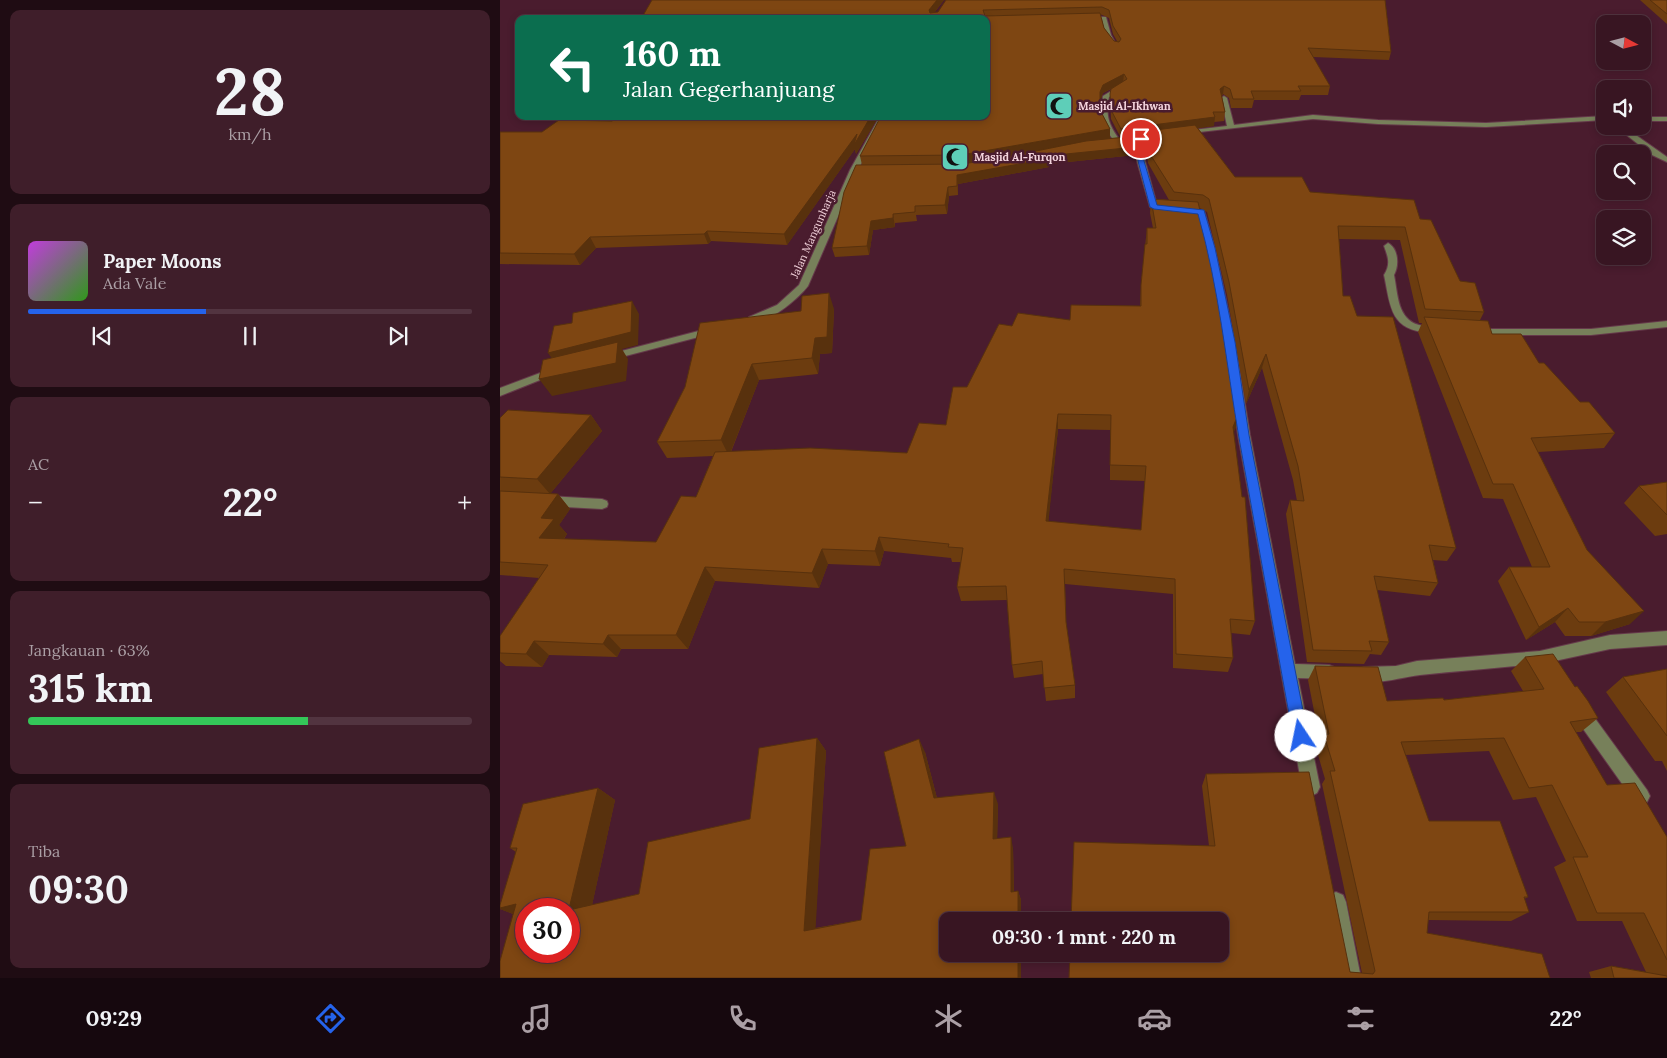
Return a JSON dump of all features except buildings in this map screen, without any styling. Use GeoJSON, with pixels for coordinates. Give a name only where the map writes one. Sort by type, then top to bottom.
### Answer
{"type":"FeatureCollection","features":[{"type":"Feature","properties":{"kind":"street"},"geometry":{"type":"LineString","coordinates":[[1080,17],[1104,18],[1108,36],[1117,47]]}},
{"type":"Feature","properties":{"kind":"street"},"geometry":{"type":"LineString","coordinates":[[1118,142],[1110,133],[1102,116],[1106,96],[1122,86]]}},
{"type":"Feature","properties":{"kind":"street"},"geometry":{"type":"LineString","coordinates":[[1224,98],[1231,127]]}},
{"type":"Feature","properties":{"kind":"street"},"geometry":{"type":"LineString","coordinates":[[1177,134],[1313,117],[1378,122],[1486,126],[1596,119]]}},
{"type":"Feature","properties":{"kind":"street"},"geometry":{"type":"LineString","coordinates":[[1651,119],[1667,119]]}},
{"type":"Feature","properties":{"kind":"street","name":"Jalan Mangunharja"},"geometry":{"type":"LineString","coordinates":[[739,323],[766,315],[791,301],[803,286],[854,170],[881,120]]}},
{"type":"Feature","properties":{"kind":"street"},"geometry":{"type":"LineString","coordinates":[[1630,135],[1667,160]]}},
{"type":"Feature","properties":{"kind":"street"},"geometry":{"type":"LineString","coordinates":[[1102,144],[1145,138],[1141,161],[1154,207],[1202,212],[1212,248],[1230,342],[1244,435],[1288,671],[1315,803]]}},
{"type":"Feature","properties":{"kind":"street"},"geometry":{"type":"LineString","coordinates":[[854,170],[870,170]]}},
{"type":"Feature","properties":{"kind":"street"},"geometry":{"type":"LineString","coordinates":[[1388,246],[1393,260],[1393,268],[1390,275],[1397,314],[1405,323],[1418,328],[1443,330]]}},
{"type":"Feature","properties":{"kind":"street"},"geometry":{"type":"LineString","coordinates":[[1469,332],[1591,332],[1667,324]]}},
{"type":"Feature","properties":{"kind":"street"},"geometry":{"type":"LineString","coordinates":[[600,359],[668,344],[721,328]]}},
{"type":"Feature","properties":{"kind":"street"},"geometry":{"type":"LineString","coordinates":[[500,392],[540,375],[565,368]]}},
{"type":"Feature","properties":{"kind":"street"},"geometry":{"type":"LineString","coordinates":[[537,500],[602,504]]}},
{"type":"Feature","properties":{"kind":"street"},"geometry":{"type":"LineString","coordinates":[[1288,671],[1374,674],[1417,668],[1541,657],[1610,642],[1667,638]]}},
{"type":"Feature","properties":{"kind":"street"},"geometry":{"type":"LineString","coordinates":[[1541,657],[1552,673]]}},
{"type":"Feature","properties":{"kind":"street"},"geometry":{"type":"LineString","coordinates":[[1569,696],[1647,806]]}},
{"type":"Feature","properties":{"kind":"street"},"geometry":{"type":"LineString","coordinates":[[1333,888],[1351,978]]}},
{"type":"Feature","properties":{"kind":"place","name":"Masjid Al-Ikhwan"},"geometry":{"type":"Point","coordinates":[1059,106]}},
{"type":"Feature","properties":{"kind":"place","name":"Masjid Al-Furqon"},"geometry":{"type":"Point","coordinates":[955,157]}},
{"type":"Feature","properties":{"kind":"route"},"geometry":{"type":"LineString","coordinates":[[1141,139],[1141,161],[1154,207],[1202,212],[1212,248],[1230,342],[1244,435],[1301,736]]}}]}
